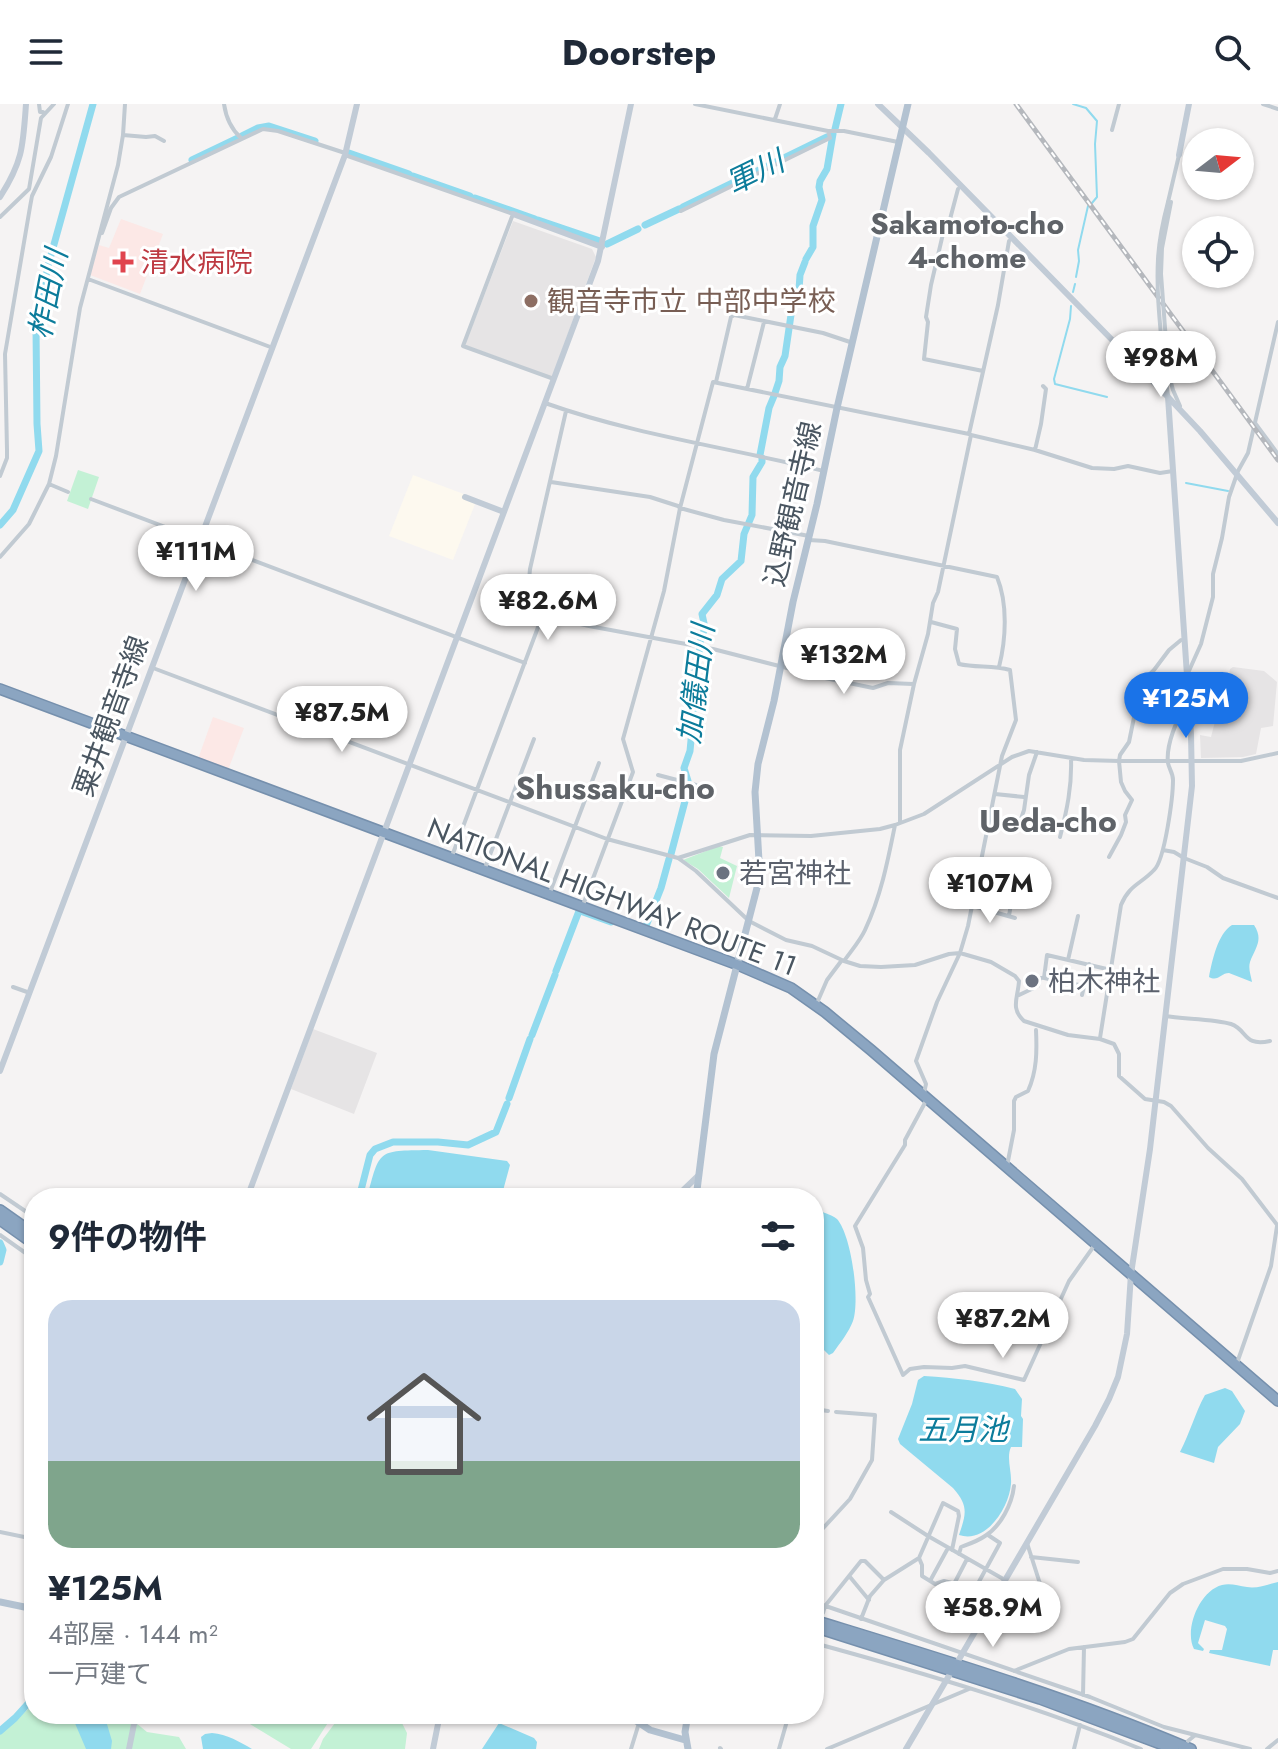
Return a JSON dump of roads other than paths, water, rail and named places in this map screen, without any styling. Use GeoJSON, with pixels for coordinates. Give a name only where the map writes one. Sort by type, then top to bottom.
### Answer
{"type":"FeatureCollection","features":[{"type":"Feature","properties":{"kind":"highway","name":"NATIONAL HIGHWAY ROUTE 11"},"geometry":{"type":"LineString","coordinates":[[0,689],[782,984],[816,1005],[1278,1401]]}},
{"type":"Feature","properties":{"kind":"highway"},"geometry":{"type":"LineString","coordinates":[[0,1210],[24,1227]]}},
{"type":"Feature","properties":{"kind":"highway"},"geometry":{"type":"LineString","coordinates":[[0,1220],[24,1237]]}},
{"type":"Feature","properties":{"kind":"highway"},"geometry":{"type":"LineString","coordinates":[[824,1623],[1044,1693],[1190,1745]]}},
{"type":"Feature","properties":{"kind":"highway"},"geometry":{"type":"LineString","coordinates":[[824,1634],[1040,1699],[1174,1749]]}},
{"type":"Feature","properties":{"kind":"main road","name":"込野観音寺線"},"geometry":{"type":"LineString","coordinates":[[697,1188],[714,1054],[757,894],[755,778],[908,104]]}},
{"type":"Feature","properties":{"kind":"main road"},"geometry":{"type":"LineString","coordinates":[[0,1602],[24,1607]]}},
{"type":"Feature","properties":{"kind":"main road"},"geometry":{"type":"LineString","coordinates":[[641,1724],[686,1745],[687,1724]]}},
{"type":"Feature","properties":{"kind":"street"},"geometry":{"type":"LineString","coordinates":[[0,197],[19,162],[26,104]]}},
{"type":"Feature","properties":{"kind":"street"},"geometry":{"type":"LineString","coordinates":[[39,104],[40,112],[45,112]]}},
{"type":"Feature","properties":{"kind":"street"},"geometry":{"type":"LineString","coordinates":[[0,476],[7,458],[5,354],[41,118],[54,104]]}},
{"type":"Feature","properties":{"kind":"street"},"geometry":{"type":"LineString","coordinates":[[0,217],[30,194],[51,157],[68,104]]}},
{"type":"Feature","properties":{"kind":"street"},"geometry":{"type":"LineString","coordinates":[[0,557],[29,524],[49,484],[74,336],[114,181],[123,135],[125,104]]}},
{"type":"Feature","properties":{"kind":"street"},"geometry":{"type":"LineString","coordinates":[[224,104],[232,128],[241,138]]}},
{"type":"Feature","properties":{"kind":"street","name":"粟井観音寺線"},"geometry":{"type":"LineString","coordinates":[[0,1071],[345,154],[357,104]]}},
{"type":"Feature","properties":{"kind":"street"},"geometry":{"type":"LineString","coordinates":[[251,1188],[598,261],[631,104]]}},
{"type":"Feature","properties":{"kind":"street"},"geometry":{"type":"LineString","coordinates":[[695,104],[900,142]]}},
{"type":"Feature","properties":{"kind":"street"},"geometry":{"type":"LineString","coordinates":[[774,121],[780,104]]}},
{"type":"Feature","properties":{"kind":"street"},"geometry":{"type":"LineString","coordinates":[[878,104],[1148,376],[1162,386],[1168,397],[1278,523]]}},
{"type":"Feature","properties":{"kind":"street"},"geometry":{"type":"LineString","coordinates":[[1112,130],[1119,104]]}},
{"type":"Feature","properties":{"kind":"street"},"geometry":{"type":"LineString","coordinates":[[1162,386],[1166,368],[1162,248],[1189,104]]}},
{"type":"Feature","properties":{"kind":"street"},"geometry":{"type":"LineString","coordinates":[[1263,104],[1278,109]]}},
{"type":"Feature","properties":{"kind":"street"},"geometry":{"type":"LineString","coordinates":[[116,199],[241,138],[268,129],[602,247]]}},
{"type":"Feature","properties":{"kind":"street"},"geometry":{"type":"LineString","coordinates":[[681,211],[830,138],[828,131]]}},
{"type":"Feature","properties":{"kind":"street"},"geometry":{"type":"LineString","coordinates":[[123,135],[155,136],[164,141]]}},
{"type":"Feature","properties":{"kind":"street"},"geometry":{"type":"LineString","coordinates":[[98,238],[116,199],[114,181]]}},
{"type":"Feature","properties":{"kind":"street"},"geometry":{"type":"LineString","coordinates":[[958,189],[931,285],[924,359],[983,371]]}},
{"type":"Feature","properties":{"kind":"street"},"geometry":{"type":"LineString","coordinates":[[1169,202],[1161,230],[1158,298],[1166,368],[1183,413]]}},
{"type":"Feature","properties":{"kind":"street"},"geometry":{"type":"LineString","coordinates":[[513,214],[463,346],[554,379]]}},
{"type":"Feature","properties":{"kind":"street"},"geometry":{"type":"LineString","coordinates":[[816,1005],[827,980],[864,933],[877,900],[898,824],[900,750],[938,592],[1009,241]]}},
{"type":"Feature","properties":{"kind":"street"},"geometry":{"type":"LineString","coordinates":[[88,279],[273,348]]}},
{"type":"Feature","properties":{"kind":"street"},"geometry":{"type":"LineString","coordinates":[[582,907],[633,772],[623,739],[664,591],[696,443],[713,382],[716,382],[732,316],[790,326],[853,343]]}},
{"type":"Feature","properties":{"kind":"street"},"geometry":{"type":"LineString","coordinates":[[747,389],[764,322]]}},
{"type":"Feature","properties":{"kind":"street"},"geometry":{"type":"LineString","coordinates":[[1187,675],[1210,613],[1213,574],[1229,497],[1248,453],[1278,322]]}},
{"type":"Feature","properties":{"kind":"street"},"geometry":{"type":"LineString","coordinates":[[1148,376],[1158,378],[1166,368]]}},
{"type":"Feature","properties":{"kind":"street"},"geometry":{"type":"LineString","coordinates":[[958,1661],[1095,1426],[1114,1388],[1126,1344],[1131,1274],[1156,1102],[1192,786],[1169,375]]}},
{"type":"Feature","properties":{"kind":"street"},"geometry":{"type":"LineString","coordinates":[[716,382],[970,435],[1035,450],[1092,468],[1128,466],[1160,473],[1173,471]]}},
{"type":"Feature","properties":{"kind":"street"},"geometry":{"type":"LineString","coordinates":[[1035,450],[1044,407],[1046,389],[1043,386]]}},
{"type":"Feature","properties":{"kind":"street"},"geometry":{"type":"LineString","coordinates":[[545,403],[696,443],[824,471]]}},
{"type":"Feature","properties":{"kind":"street"},"geometry":{"type":"LineString","coordinates":[[452,858],[540,622],[528,592],[530,569],[566,411]]}},
{"type":"Feature","properties":{"kind":"street"},"geometry":{"type":"LineString","coordinates":[[1255,422],[1278,454]]}},
{"type":"Feature","properties":{"kind":"street"},"geometry":{"type":"LineString","coordinates":[[551,482],[650,497],[724,520],[994,576],[999,580],[1003,597],[1004,642],[999,667]]}},
{"type":"Feature","properties":{"kind":"street"},"geometry":{"type":"LineString","coordinates":[[49,484],[68,492]]}},
{"type":"Feature","properties":{"kind":"street"},"geometry":{"type":"LineString","coordinates":[[465,497],[504,512]]}},
{"type":"Feature","properties":{"kind":"street"},"geometry":{"type":"LineString","coordinates":[[91,499],[525,663]]}},
{"type":"Feature","properties":{"kind":"street"},"geometry":{"type":"LineString","coordinates":[[538,614],[713,649],[781,666],[810,677],[873,688],[888,683],[914,684]]}},
{"type":"Feature","properties":{"kind":"street"},"geometry":{"type":"LineString","coordinates":[[931,622],[957,629],[955,649],[959,664],[1010,670],[1016,720],[1001,764],[973,906],[960,953],[937,1002],[916,1061],[926,1084],[925,1097],[905,1145],[855,1226],[863,1248],[868,1297],[903,1375],[910,1369],[965,1366],[1024,1380],[1069,1281],[1096,1244]]}},
{"type":"Feature","properties":{"kind":"street"},"geometry":{"type":"LineString","coordinates":[[1109,857],[1121,835],[1132,800],[1121,782],[1119,761],[1129,742],[1141,683],[1181,640]]}},
{"type":"Feature","properties":{"kind":"street"},"geometry":{"type":"LineString","coordinates":[[152,667],[607,839],[678,858],[749,921],[786,940],[812,946],[843,961],[860,966],[915,965],[960,953],[991,962],[1015,976],[1019,981],[1015,1010],[1024,1021],[1068,1035],[1100,1039],[1116,1046],[1119,1076],[1145,1099],[1171,1106],[1208,1148],[1242,1179],[1278,1225],[1271,1266],[1236,1365]]}},
{"type":"Feature","properties":{"kind":"street"},"geometry":{"type":"LineString","coordinates":[[1100,1039],[1121,905],[1139,881],[1155,870],[1163,850],[1173,778],[1168,762],[1173,728],[1183,710],[1189,707]]}},
{"type":"Feature","properties":{"kind":"street"},"geometry":{"type":"LineString","coordinates":[[484,871],[534,739]]}},
{"type":"Feature","properties":{"kind":"street"},"geometry":{"type":"LineString","coordinates":[[678,858],[757,834],[802,836],[880,829],[898,824],[924,814],[1001,764],[1029,751],[1071,759],[1168,762],[1252,760],[1278,753]]}},
{"type":"Feature","properties":{"kind":"street"},"geometry":{"type":"LineString","coordinates":[[1018,828],[1037,752]]}},
{"type":"Feature","properties":{"kind":"street"},"geometry":{"type":"LineString","coordinates":[[1060,837],[1072,782],[1071,759]]}},
{"type":"Feature","properties":{"kind":"street"},"geometry":{"type":"LineString","coordinates":[[549,895],[599,763]]}},
{"type":"Feature","properties":{"kind":"street"},"geometry":{"type":"LineString","coordinates":[[658,775],[696,785]]}},
{"type":"Feature","properties":{"kind":"street"},"geometry":{"type":"LineString","coordinates":[[995,794],[1025,797]]}},
{"type":"Feature","properties":{"kind":"street"},"geometry":{"type":"LineString","coordinates":[[1163,850],[1207,867],[1223,878],[1278,898]]}},
{"type":"Feature","properties":{"kind":"street"},"geometry":{"type":"LineString","coordinates":[[1035,891],[1039,873]]}},
{"type":"Feature","properties":{"kind":"street"},"geometry":{"type":"LineString","coordinates":[[973,906],[1012,917],[1013,885],[1042,893]]}},
{"type":"Feature","properties":{"kind":"street"},"geometry":{"type":"LineString","coordinates":[[1011,905],[1018,907]]}},
{"type":"Feature","properties":{"kind":"street"},"geometry":{"type":"LineString","coordinates":[[1068,960],[1078,916]]}},
{"type":"Feature","properties":{"kind":"street"},"geometry":{"type":"LineString","coordinates":[[1044,978],[1047,955],[1111,970]]}},
{"type":"Feature","properties":{"kind":"street"},"geometry":{"type":"LineString","coordinates":[[1082,995],[1089,964]]}},
{"type":"Feature","properties":{"kind":"street"},"geometry":{"type":"LineString","coordinates":[[1017,996],[1038,986],[1040,978],[1084,986]]}},
{"type":"Feature","properties":{"kind":"street"},"geometry":{"type":"LineString","coordinates":[[13,987],[30,993]]}},
{"type":"Feature","properties":{"kind":"street"},"geometry":{"type":"LineString","coordinates":[[1165,1016],[1231,1024],[1252,1041],[1270,1041]]}},
{"type":"Feature","properties":{"kind":"street"},"geometry":{"type":"LineString","coordinates":[[1007,1168],[1014,1130],[1014,1101],[1028,1091],[1035,1065],[1036,1030]]}},
{"type":"Feature","properties":{"kind":"street"},"geometry":{"type":"LineString","coordinates":[[685,1188],[699,1175]]}},
{"type":"Feature","properties":{"kind":"street"},"geometry":{"type":"LineString","coordinates":[[0,1194],[24,1210]]}},
{"type":"Feature","properties":{"kind":"street"},"geometry":{"type":"LineString","coordinates":[[0,1235],[24,1252]]}},
{"type":"Feature","properties":{"kind":"street"},"geometry":{"type":"LineString","coordinates":[[824,1410],[828,1411]]}},
{"type":"Feature","properties":{"kind":"street"},"geometry":{"type":"LineString","coordinates":[[824,1527],[850,1499],[872,1460],[875,1415],[836,1412]]}},
{"type":"Feature","properties":{"kind":"street"},"geometry":{"type":"LineString","coordinates":[[959,1554],[961,1547],[988,1535],[1006,1511],[1014,1486]]}},
{"type":"Feature","properties":{"kind":"street"},"geometry":{"type":"LineString","coordinates":[[861,1619],[869,1600],[884,1580],[919,1558],[943,1503],[958,1511],[959,1516],[950,1549],[930,1581]]}},
{"type":"Feature","properties":{"kind":"street"},"geometry":{"type":"LineString","coordinates":[[891,1512],[1005,1580]]}},
{"type":"Feature","properties":{"kind":"street"},"geometry":{"type":"LineString","coordinates":[[0,1532],[24,1537]]}},
{"type":"Feature","properties":{"kind":"street"},"geometry":{"type":"LineString","coordinates":[[919,1558],[922,1576],[935,1584],[944,1581],[975,1589],[1000,1543],[988,1535]]}},
{"type":"Feature","properties":{"kind":"street"},"geometry":{"type":"LineString","coordinates":[[1027,1543],[1042,1590]]}},
{"type":"Feature","properties":{"kind":"street"},"geometry":{"type":"LineString","coordinates":[[1031,1557],[1078,1562]]}},
{"type":"Feature","properties":{"kind":"street"},"geometry":{"type":"LineString","coordinates":[[954,1584],[967,1559]]}},
{"type":"Feature","properties":{"kind":"street"},"geometry":{"type":"LineString","coordinates":[[824,1610],[861,1561],[865,1561],[884,1580]]}},
{"type":"Feature","properties":{"kind":"street"},"geometry":{"type":"LineString","coordinates":[[1014,1671],[1055,1653],[1133,1639],[1170,1593],[1183,1584],[1223,1569],[1278,1571]]}},
{"type":"Feature","properties":{"kind":"street"},"geometry":{"type":"LineString","coordinates":[[849,1576],[869,1600]]}},
{"type":"Feature","properties":{"kind":"street"},"geometry":{"type":"LineString","coordinates":[[825,1606],[1090,1697],[1164,1727],[1250,1749]]}},
{"type":"Feature","properties":{"kind":"street"},"geometry":{"type":"LineString","coordinates":[[824,1646],[1080,1725],[1141,1749]]}},
{"type":"Feature","properties":{"kind":"street"},"geometry":{"type":"LineString","coordinates":[[1083,1695],[1084,1647]]}},
{"type":"Feature","properties":{"kind":"street"},"geometry":{"type":"LineString","coordinates":[[991,1670],[995,1664]]}},
{"type":"Feature","properties":{"kind":"street"},"geometry":{"type":"LineString","coordinates":[[906,1749],[950,1674]]}},
{"type":"Feature","properties":{"kind":"street"},"geometry":{"type":"LineString","coordinates":[[978,1692],[982,1684]]}},
{"type":"Feature","properties":{"kind":"street"},"geometry":{"type":"LineString","coordinates":[[827,1749],[969,1689]]}},
{"type":"Feature","properties":{"kind":"street"},"geometry":{"type":"LineString","coordinates":[[1088,1704],[1090,1697]]}},
{"type":"Feature","properties":{"kind":"street"},"geometry":{"type":"LineString","coordinates":[[1074,1749],[1083,1719]]}},
{"type":"Feature","properties":{"kind":"street"},"geometry":{"type":"LineString","coordinates":[[129,1749],[134,1724]]}},
{"type":"Feature","properties":{"kind":"street"},"geometry":{"type":"LineString","coordinates":[[433,1749],[438,1724]]}},
{"type":"Feature","properties":{"kind":"street"},"geometry":{"type":"LineString","coordinates":[[631,1749],[639,1724]]}},
{"type":"Feature","properties":{"kind":"street"},"geometry":{"type":"LineString","coordinates":[[779,1749],[786,1724]]}},
{"type":"Feature","properties":{"kind":"street"},"geometry":{"type":"LineString","coordinates":[[1190,1745],[1194,1736]]}},
{"type":"Feature","properties":{"kind":"street"},"geometry":{"type":"LineString","coordinates":[[1267,1749],[1278,1740]]}},
{"type":"Feature","properties":{"kind":"water"},"geometry":{"type":"Polygon","coordinates":[[[1232,925],[1254,925],[1257,930],[1258,944],[1249,965],[1252,982],[1229,973],[1209,977],[1219,941],[1232,925]]]}},
{"type":"Feature","properties":{"kind":"water"},"geometry":{"type":"Polygon","coordinates":[[[428,1150],[507,1161],[510,1165],[504,1188],[370,1188],[383,1156],[399,1151],[428,1150]]]}},
{"type":"Feature","properties":{"kind":"water"},"geometry":{"type":"Polygon","coordinates":[[[824,1213],[837,1219],[847,1239],[856,1299],[853,1321],[829,1355],[824,1350],[824,1213]]]}},
{"type":"Feature","properties":{"kind":"water","name":"五月池"},"geometry":{"type":"Polygon","coordinates":[[[924,1376],[1004,1386],[1015,1389],[1022,1399],[1022,1447],[1011,1447],[1011,1479],[1006,1503],[994,1522],[978,1534],[959,1535],[965,1510],[962,1500],[953,1488],[900,1444],[898,1439],[918,1380],[924,1376]]]}},
{"type":"Feature","properties":{"kind":"water"},"geometry":{"type":"Polygon","coordinates":[[[1225,1388],[1232,1391],[1245,1411],[1240,1424],[1218,1447],[1214,1463],[1180,1452],[1205,1395],[1225,1388]]]}},
{"type":"Feature","properties":{"kind":"water"},"geometry":{"type":"Polygon","coordinates":[[[1278,1582],[1278,1650],[1273,1650],[1270,1666],[1209,1653],[1210,1650],[1222,1650],[1227,1629],[1205,1620],[1198,1643],[1204,1649],[1194,1649],[1191,1641],[1192,1622],[1200,1603],[1214,1589],[1225,1584],[1255,1587],[1278,1582]]]}},
{"type":"Feature","properties":{"kind":"water"},"geometry":{"type":"Polygon","coordinates":[[[75,1724],[107,1724],[111,1749],[86,1749],[75,1724]]]}},
{"type":"Feature","properties":{"kind":"water"},"geometry":{"type":"Polygon","coordinates":[[[498,1724],[537,1742],[536,1749],[482,1749],[498,1724]]]}},
{"type":"Feature","properties":{"kind":"water"},"geometry":{"type":"Polygon","coordinates":[[[212,1733],[252,1749],[203,1749],[201,1737],[212,1733]]]}},
{"type":"Feature","properties":{"kind":"waterway","name":"柞田川"},"geometry":{"type":"LineString","coordinates":[[0,525],[13,510],[39,451],[36,328],[48,266],[93,104]]}},
{"type":"Feature","properties":{"kind":"waterway","name":"加儀田川"},"geometry":{"type":"LineString","coordinates":[[835,129],[841,104]]}},
{"type":"Feature","properties":{"kind":"waterway"},"geometry":{"type":"LineString","coordinates":[[1073,104],[1086,108],[1097,121],[1097,197],[1092,203]]}},
{"type":"Feature","properties":{"kind":"waterway","name":"軍川"},"geometry":{"type":"LineString","coordinates":[[242,136],[269,126],[315,141]]}},
{"type":"Feature","properties":{"kind":"waterway","name":"加儀田川"},"geometry":{"type":"LineString","coordinates":[[806,259],[813,247],[813,226],[822,200],[820,181],[827,169],[833,134]]}},
{"type":"Feature","properties":{"kind":"waterway","name":"軍川"},"geometry":{"type":"LineString","coordinates":[[683,207],[827,137]]}},
{"type":"Feature","properties":{"kind":"waterway","name":"軍川"},"geometry":{"type":"LineString","coordinates":[[192,160],[238,138]]}},
{"type":"Feature","properties":{"kind":"waterway","name":"軍川"},"geometry":{"type":"LineString","coordinates":[[349,153],[409,174]]}},
{"type":"Feature","properties":{"kind":"waterway","name":"軍川"},"geometry":{"type":"LineString","coordinates":[[413,176],[470,196]]}},
{"type":"Feature","properties":{"kind":"waterway","name":"軍川"},"geometry":{"type":"LineString","coordinates":[[475,198],[535,219]]}},
{"type":"Feature","properties":{"kind":"waterway"},"geometry":{"type":"LineString","coordinates":[[1076,277],[1078,250],[1088,206]]}},
{"type":"Feature","properties":{"kind":"waterway","name":"軍川"},"geometry":{"type":"LineString","coordinates":[[645,225],[679,209]]}},
{"type":"Feature","properties":{"kind":"waterway","name":"軍川"},"geometry":{"type":"LineString","coordinates":[[538,220],[600,241]]}},
{"type":"Feature","properties":{"kind":"waterway","name":"軍川"},"geometry":{"type":"LineString","coordinates":[[607,244],[638,229]]}},
{"type":"Feature","properties":{"kind":"waterway","name":"加儀田川"},"geometry":{"type":"LineString","coordinates":[[775,393],[785,356],[792,308],[805,262]]}},
{"type":"Feature","properties":{"kind":"waterway"},"geometry":{"type":"LineString","coordinates":[[1073,292],[1075,284]]}},
{"type":"Feature","properties":{"kind":"waterway"},"geometry":{"type":"LineString","coordinates":[[1071,306],[1055,384],[1107,397]]}},
{"type":"Feature","properties":{"kind":"waterway","name":"加儀田川"},"geometry":{"type":"LineString","coordinates":[[760,455],[774,396]]}},
{"type":"Feature","properties":{"kind":"waterway","name":"加儀田川"},"geometry":{"type":"LineString","coordinates":[[688,781],[684,768],[690,751],[693,719],[692,678],[698,665],[705,628],[702,614],[717,595],[722,579],[741,561],[744,534],[752,515],[753,477],[762,458]]}},
{"type":"Feature","properties":{"kind":"waterway"},"geometry":{"type":"LineString","coordinates":[[1186,483],[1228,491]]}},
{"type":"Feature","properties":{"kind":"waterway","name":"加儀田川"},"geometry":{"type":"LineString","coordinates":[[671,854],[689,786]]}},
{"type":"Feature","properties":{"kind":"waterway","name":"加儀田川"},"geometry":{"type":"LineString","coordinates":[[646,926],[669,859]]}},
{"type":"Feature","properties":{"kind":"waterway","name":"加儀田川"},"geometry":{"type":"LineString","coordinates":[[556,971],[579,911]]}},
{"type":"Feature","properties":{"kind":"waterway","name":"加儀田川"},"geometry":{"type":"LineString","coordinates":[[583,912],[611,922]]}},
{"type":"Feature","properties":{"kind":"waterway","name":"加儀田川"},"geometry":{"type":"LineString","coordinates":[[532,1035],[555,975]]}},
{"type":"Feature","properties":{"kind":"waterway","name":"加儀田川"},"geometry":{"type":"LineString","coordinates":[[509,1098],[530,1039]]}},
{"type":"Feature","properties":{"kind":"waterway","name":"加儀田川"},"geometry":{"type":"LineString","coordinates":[[362,1188],[370,1155],[375,1149],[393,1142],[468,1145],[496,1132],[507,1104]]}},
{"type":"Feature","properties":{"kind":"waterway"},"geometry":{"type":"LineString","coordinates":[[0,1243],[3,1250],[0,1262]]}},
{"type":"Feature","properties":{"kind":"waterway","name":"加儀田川"},"geometry":{"type":"LineString","coordinates":[[0,1731],[24,1708]]}},
{"type":"Feature","properties":{"kind":"railway"},"geometry":{"type":"LineString","coordinates":[[1016,104],[1278,460]]}},
{"type":"Feature","properties":{"kind":"place","name":"清水病院"},"geometry":{"type":"Point","coordinates":[123,262]}},
{"type":"Feature","properties":{"kind":"place","name":"観音寺市立 中部中学校"},"geometry":{"type":"Point","coordinates":[531,301]}},
{"type":"Feature","properties":{"kind":"place","name":"若宮神社"},"geometry":{"type":"Point","coordinates":[723,873]}},
{"type":"Feature","properties":{"kind":"place","name":"柏木神社"},"geometry":{"type":"Point","coordinates":[1032,981]}},
{"type":"Feature","properties":{"kind":"district","name":"Sakamoto-cho 4-chome"},"geometry":{"type":"Point","coordinates":[967,240]}},
{"type":"Feature","properties":{"kind":"district","name":"Shussaku-cho"},"geometry":{"type":"Point","coordinates":[615,788]}},
{"type":"Feature","properties":{"kind":"district","name":"Ueda-cho"},"geometry":{"type":"Point","coordinates":[1048,821]}}]}
